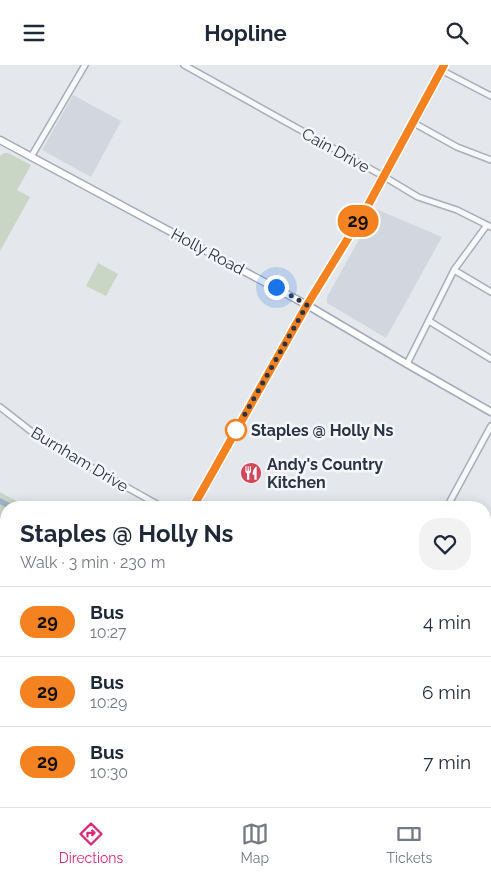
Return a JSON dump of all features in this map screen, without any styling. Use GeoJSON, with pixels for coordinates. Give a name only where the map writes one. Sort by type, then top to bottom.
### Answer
{"type":"FeatureCollection","features":[{"type":"Feature","properties":{"kind":"main road"},"geometry":{"type":"LineString","coordinates":[[196,501],[307,305],[361,217],[442,68]]}},
{"type":"Feature","properties":{"kind":"main road","name":"Holly Road"},"geometry":{"type":"LineString","coordinates":[[1,143],[31,157],[307,305],[491,412]]}},
{"type":"Feature","properties":{"kind":"street"},"geometry":{"type":"LineString","coordinates":[[31,157],[85,65]]}},
{"type":"Feature","properties":{"kind":"street","name":"Cain Drive"},"geometry":{"type":"LineString","coordinates":[[184,65],[418,197],[456,210],[489,226]]}},
{"type":"Feature","properties":{"kind":"street"},"geometry":{"type":"LineString","coordinates":[[442,68],[491,96]]}},
{"type":"Feature","properties":{"kind":"street"},"geometry":{"type":"LineString","coordinates":[[412,122],[456,147],[491,160]]}},
{"type":"Feature","properties":{"kind":"street"},"geometry":{"type":"LineString","coordinates":[[406,364],[454,270],[489,226]]}},
{"type":"Feature","properties":{"kind":"street"},"geometry":{"type":"LineString","coordinates":[[454,270],[491,292]]}},
{"type":"Feature","properties":{"kind":"street"},"geometry":{"type":"LineString","coordinates":[[429,321],[491,359]]}},
{"type":"Feature","properties":{"kind":"street","name":"Burnham Drive"},"geometry":{"type":"LineString","coordinates":[[0,407],[41,439],[151,501]]}},
{"type":"Feature","properties":{"kind":"street"},"geometry":{"type":"LineString","coordinates":[[450,501],[491,426]]}},
{"type":"Feature","properties":{"kind":"shaded area"},"geometry":{"type":"Polygon","coordinates":[[[73,95],[121,121],[91,177],[42,150],[73,95]]]}},
{"type":"Feature","properties":{"kind":"shaded area"},"geometry":{"type":"Polygon","coordinates":[[[376,209],[442,237],[386,338],[327,303],[327,297],[376,209]]]}},
{"type":"Feature","properties":{"kind":"green space"},"geometry":{"type":"Polygon","coordinates":[[[8,153],[31,165],[17,190],[30,197],[0,251],[0,156],[8,153]]]}},
{"type":"Feature","properties":{"kind":"green space"},"geometry":{"type":"Polygon","coordinates":[[[98,263],[118,274],[106,296],[86,286],[98,263]]]}},
{"type":"Feature","properties":{"kind":"green space"},"geometry":{"type":"Polygon","coordinates":[[[0,492],[16,501],[0,501],[0,492]]]}},
{"type":"Feature","properties":{"kind":"bus line","name":"29"},"geometry":{"type":"LineString","coordinates":[[196,501],[307,305],[366,209],[444,65]]}},
{"type":"Feature","properties":{"kind":"place","name":"Staples @ Holly Ns"},"geometry":{"type":"Point","coordinates":[236,430]}},
{"type":"Feature","properties":{"kind":"place","name":"Andy's Country Kitchen"},"geometry":{"type":"Point","coordinates":[251,473]}},
{"type":"Feature","properties":{"kind":"route"},"geometry":{"type":"LineString","coordinates":[[236,430],[307,305],[276,287]]}}]}
